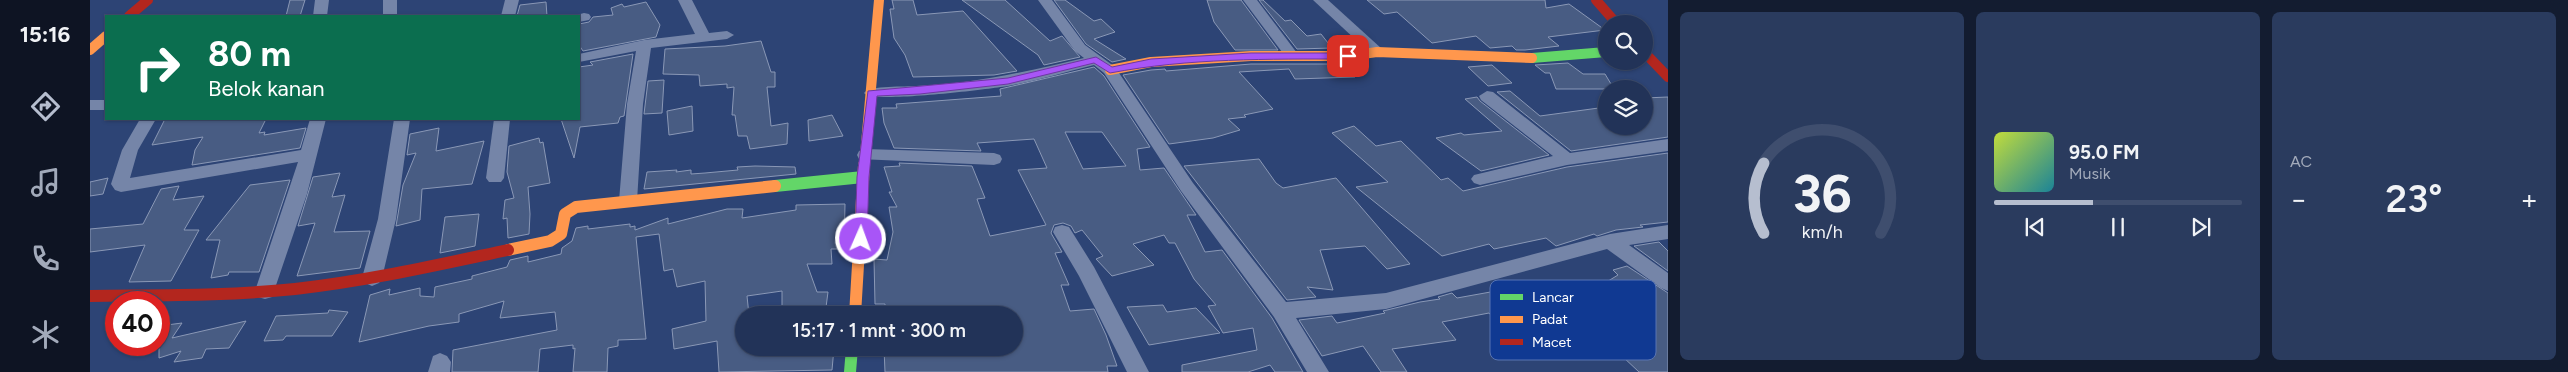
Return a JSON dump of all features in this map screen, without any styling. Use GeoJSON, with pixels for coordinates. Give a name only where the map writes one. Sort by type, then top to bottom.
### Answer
{"type":"FeatureCollection","features":[{"type":"Feature","properties":{"kind":"main road"},"geometry":{"type":"LineString","coordinates":[[130,15],[148,0]]}},
{"type":"Feature","properties":{"kind":"main road"},"geometry":{"type":"LineString","coordinates":[[856,306],[861,239],[863,177],[879,0]]}},
{"type":"Feature","properties":{"kind":"main road"},"geometry":{"type":"LineString","coordinates":[[1596,0],[1609,15]]}},
{"type":"Feature","properties":{"kind":"main road"},"geometry":{"type":"LineString","coordinates":[[90,50],[105,37]]}},
{"type":"Feature","properties":{"kind":"main road"},"geometry":{"type":"LineString","coordinates":[[1103,65],[1251,56],[1348,56],[1376,52],[1448,53],[1525,58],[1598,53]]}},
{"type":"Feature","properties":{"kind":"main road"},"geometry":{"type":"LineString","coordinates":[[1653,61],[1668,77]]}},
{"type":"Feature","properties":{"kind":"main road"},"geometry":{"type":"LineString","coordinates":[[90,296],[265,291],[321,286],[372,278],[543,243],[561,234],[565,214],[570,209],[628,201],[863,177]]}},
{"type":"Feature","properties":{"kind":"main road"},"geometry":{"type":"LineString","coordinates":[[850,372],[851,356]]}},
{"type":"Feature","properties":{"kind":"street"},"geometry":{"type":"LineString","coordinates":[[320,15],[322,0]]}},
{"type":"Feature","properties":{"kind":"street"},"geometry":{"type":"LineString","coordinates":[[390,0],[390,15]]}},
{"type":"Feature","properties":{"kind":"street"},"geometry":{"type":"LineString","coordinates":[[508,15],[512,0]]}},
{"type":"Feature","properties":{"kind":"street"},"geometry":{"type":"LineString","coordinates":[[685,0],[704,37]]}},
{"type":"Feature","properties":{"kind":"street"},"geometry":{"type":"LineString","coordinates":[[1045,0],[1077,44],[1103,65],[1188,187],[1281,312],[1318,372]]}},
{"type":"Feature","properties":{"kind":"street"},"geometry":{"type":"LineString","coordinates":[[1250,0],[1292,57]]}},
{"type":"Feature","properties":{"kind":"street"},"geometry":{"type":"LineString","coordinates":[[1320,0],[1376,52]]}},
{"type":"Feature","properties":{"kind":"street"},"geometry":{"type":"LineString","coordinates":[[580,58],[644,44],[726,35]]}},
{"type":"Feature","properties":{"kind":"street"},"geometry":{"type":"LineString","coordinates":[[628,201],[634,104],[644,44]]}},
{"type":"Feature","properties":{"kind":"street"},"geometry":{"type":"LineString","coordinates":[[872,93],[920,91],[1008,81],[1103,65]]}},
{"type":"Feature","properties":{"kind":"street"},"geometry":{"type":"LineString","coordinates":[[1487,96],[1567,159]]}},
{"type":"Feature","properties":{"kind":"street"},"geometry":{"type":"LineString","coordinates":[[90,105],[105,105]]}},
{"type":"Feature","properties":{"kind":"street"},"geometry":{"type":"LineString","coordinates":[[147,120],[130,150],[120,184],[122,186],[307,155]]}},
{"type":"Feature","properties":{"kind":"street"},"geometry":{"type":"LineString","coordinates":[[265,291],[298,194],[318,120]]}},
{"type":"Feature","properties":{"kind":"street"},"geometry":{"type":"LineString","coordinates":[[372,278],[387,219],[402,120]]}},
{"type":"Feature","properties":{"kind":"street"},"geometry":{"type":"LineString","coordinates":[[495,178],[502,120]]}},
{"type":"Feature","properties":{"kind":"street"},"geometry":{"type":"LineString","coordinates":[[1480,179],[1567,159],[1668,145]]}},
{"type":"Feature","properties":{"kind":"street"},"geometry":{"type":"LineString","coordinates":[[865,155],[994,159]]}},
{"type":"Feature","properties":{"kind":"street"},"geometry":{"type":"LineString","coordinates":[[1062,232],[1087,272],[1138,372]]}},
{"type":"Feature","properties":{"kind":"street"},"geometry":{"type":"LineString","coordinates":[[1281,312],[1386,301],[1610,241],[1668,232]]}},
{"type":"Feature","properties":{"kind":"street"},"geometry":{"type":"LineString","coordinates":[[1610,241],[1668,283]]}},
{"type":"Feature","properties":{"kind":"building"},"geometry":{"type":"Polygon","coordinates":[[[290,0],[305,0],[300,15],[286,15],[290,0]]]}},
{"type":"Feature","properties":{"kind":"building"},"geometry":{"type":"Polygon","coordinates":[[[892,0],[913,0],[917,15],[963,11],[1017,71],[994,75],[913,77],[905,55],[894,38],[890,9],[894,9],[892,0]]]}},
{"type":"Feature","properties":{"kind":"building"},"geometry":{"type":"Polygon","coordinates":[[[962,0],[1005,0],[1050,41],[1062,36],[1080,57],[1044,65],[1038,55],[962,0]]]}},
{"type":"Feature","properties":{"kind":"building"},"geometry":{"type":"Polygon","coordinates":[[[1054,0],[1065,0],[1094,21],[1101,19],[1115,32],[1094,39],[1126,59],[1112,62],[1086,44],[1054,0]]]}},
{"type":"Feature","properties":{"kind":"building"},"geometry":{"type":"Polygon","coordinates":[[[1207,0],[1241,0],[1278,50],[1235,50],[1214,22],[1207,0]]]}},
{"type":"Feature","properties":{"kind":"building"},"geometry":{"type":"Polygon","coordinates":[[[1259,0],[1263,0],[1285,21],[1291,20],[1307,36],[1321,34],[1332,48],[1297,49],[1259,0]]]}},
{"type":"Feature","properties":{"kind":"building"},"geometry":{"type":"Polygon","coordinates":[[[1367,0],[1545,0],[1546,8],[1569,4],[1598,25],[1598,31],[1548,37],[1559,46],[1525,50],[1516,50],[1512,46],[1490,48],[1476,36],[1432,43],[1397,12],[1384,14],[1367,0]]]}},
{"type":"Feature","properties":{"kind":"building"},"geometry":{"type":"Polygon","coordinates":[[[546,2],[547,15],[517,15],[520,5],[546,2]]]}},
{"type":"Feature","properties":{"kind":"building"},"geometry":{"type":"Polygon","coordinates":[[[646,2],[660,25],[656,37],[583,51],[580,46],[580,24],[589,22],[593,17],[613,15],[611,8],[622,4],[624,7],[646,2]]]}},
{"type":"Feature","properties":{"kind":"building"},"geometry":{"type":"Polygon","coordinates":[[[761,41],[771,72],[775,72],[775,87],[767,87],[771,126],[788,123],[787,144],[750,149],[747,136],[738,136],[735,115],[732,115],[734,87],[727,88],[727,84],[700,86],[699,75],[663,74],[665,49],[725,46],[761,41]]]}},
{"type":"Feature","properties":{"kind":"building"},"geometry":{"type":"Polygon","coordinates":[[[633,54],[624,116],[620,117],[618,123],[580,127],[574,158],[561,120],[580,120],[580,67],[593,65],[590,62],[633,54]]]}},
{"type":"Feature","properties":{"kind":"building"},"geometry":{"type":"Polygon","coordinates":[[[1568,63],[1583,74],[1605,74],[1609,80],[1598,80],[1598,89],[1556,89],[1550,73],[1545,73],[1535,65],[1568,63]]]}},
{"type":"Feature","properties":{"kind":"building"},"geometry":{"type":"Polygon","coordinates":[[[1251,64],[1345,64],[1355,77],[1295,79],[1289,69],[1239,72],[1273,109],[1244,115],[1246,117],[1228,119],[1240,130],[1213,138],[1169,144],[1123,75],[1151,70],[1165,69],[1166,71],[1251,64]]]}},
{"type":"Feature","properties":{"kind":"building"},"geometry":{"type":"Polygon","coordinates":[[[1492,65],[1512,83],[1488,86],[1468,67],[1492,65]]]}},
{"type":"Feature","properties":{"kind":"building"},"geometry":{"type":"Polygon","coordinates":[[[1094,67],[1104,76],[1150,147],[1137,149],[1140,170],[1164,168],[1196,215],[1187,215],[1205,252],[1222,250],[1272,318],[1303,372],[1275,372],[1270,365],[1248,372],[1182,372],[1182,365],[1257,350],[1253,328],[1223,333],[1208,306],[1216,305],[1194,279],[1175,243],[1169,243],[1164,235],[1133,244],[1154,265],[1112,276],[1096,259],[1103,256],[1082,230],[1075,233],[1071,226],[1063,223],[1054,225],[1051,233],[1062,252],[1055,253],[1069,285],[1061,285],[1070,311],[1094,309],[1117,366],[1107,366],[1108,372],[885,372],[884,356],[1023,356],[1023,306],[885,306],[885,304],[875,304],[874,259],[887,260],[893,232],[889,207],[897,207],[889,192],[892,192],[884,167],[900,166],[899,163],[972,166],[985,198],[977,199],[990,236],[1046,225],[1018,170],[1047,168],[1034,139],[977,143],[981,151],[894,148],[884,123],[882,108],[897,108],[896,104],[1001,96],[1000,89],[1094,67]],[[1065,132],[1083,169],[1126,166],[1102,132],[1065,132]]]}},
{"type":"Feature","properties":{"kind":"building"},"geometry":{"type":"Polygon","coordinates":[[[664,80],[662,113],[644,114],[648,81],[664,80]]]}},
{"type":"Feature","properties":{"kind":"building"},"geometry":{"type":"Polygon","coordinates":[[[1510,91],[1540,116],[1598,108],[1598,135],[1653,135],[1653,98],[1668,97],[1668,137],[1571,151],[1497,92],[1510,91]]]}},
{"type":"Feature","properties":{"kind":"building"},"geometry":{"type":"Polygon","coordinates":[[[1477,97],[1549,155],[1481,171],[1436,138],[1461,133],[1464,135],[1502,131],[1465,99],[1477,97]]]}},
{"type":"Feature","properties":{"kind":"building"},"geometry":{"type":"Polygon","coordinates":[[[692,106],[693,131],[669,135],[667,111],[692,106]]]}},
{"type":"Feature","properties":{"kind":"building"},"geometry":{"type":"Polygon","coordinates":[[[832,115],[843,136],[809,141],[808,120],[832,115]]]}},
{"type":"Feature","properties":{"kind":"building"},"geometry":{"type":"Polygon","coordinates":[[[164,120],[266,120],[259,133],[265,132],[264,135],[306,128],[300,148],[192,165],[195,150],[203,137],[152,145],[164,120]]]}},
{"type":"Feature","properties":{"kind":"building"},"geometry":{"type":"Polygon","coordinates":[[[1354,126],[1376,146],[1401,141],[1441,180],[1448,178],[1463,191],[1567,167],[1668,153],[1668,222],[1640,225],[1643,227],[1616,230],[1597,236],[1594,234],[1556,246],[1546,238],[1494,249],[1489,244],[1442,256],[1356,187],[1388,182],[1332,133],[1354,126]]]}},
{"type":"Feature","properties":{"kind":"building"},"geometry":{"type":"Polygon","coordinates":[[[439,128],[436,151],[484,141],[472,184],[422,189],[420,220],[396,226],[403,185],[416,153],[407,155],[410,134],[439,128]]]}},
{"type":"Feature","properties":{"kind":"building"},"geometry":{"type":"Polygon","coordinates":[[[539,138],[540,143],[543,142],[550,183],[528,187],[529,234],[508,238],[507,218],[503,219],[505,200],[514,198],[507,172],[509,146],[539,138]]]}},
{"type":"Feature","properties":{"kind":"building"},"geometry":{"type":"Polygon","coordinates":[[[1259,159],[1276,183],[1283,188],[1336,178],[1410,264],[1387,269],[1365,246],[1320,250],[1333,290],[1307,287],[1316,297],[1287,300],[1184,166],[1259,159]]]}},
{"type":"Feature","properties":{"kind":"building"},"geometry":{"type":"Polygon","coordinates":[[[737,167],[795,167],[796,174],[644,189],[647,172],[691,170],[691,174],[738,170],[737,167]]]}},
{"type":"Feature","properties":{"kind":"building"},"geometry":{"type":"Polygon","coordinates":[[[340,173],[332,197],[345,195],[334,232],[370,231],[360,268],[297,276],[315,223],[298,226],[313,177],[340,173]]]}},
{"type":"Feature","properties":{"kind":"building"},"geometry":{"type":"Polygon","coordinates":[[[108,178],[103,194],[90,196],[90,182],[108,178]]]}},
{"type":"Feature","properties":{"kind":"building"},"geometry":{"type":"Polygon","coordinates":[[[290,180],[259,272],[229,272],[228,275],[211,278],[220,240],[206,240],[250,185],[290,180]]]}},
{"type":"Feature","properties":{"kind":"building"},"geometry":{"type":"Polygon","coordinates":[[[179,186],[173,200],[204,196],[184,230],[199,230],[171,281],[129,282],[145,245],[90,252],[90,229],[143,224],[161,189],[179,186]]]}},
{"type":"Feature","properties":{"kind":"building"},"geometry":{"type":"Polygon","coordinates":[[[845,204],[844,249],[831,249],[832,264],[807,264],[817,292],[828,292],[826,306],[782,306],[782,291],[747,296],[748,306],[735,306],[735,356],[833,356],[832,370],[719,372],[717,341],[674,349],[672,329],[706,321],[705,281],[677,287],[673,269],[664,271],[659,234],[636,237],[646,339],[618,340],[618,346],[608,348],[607,372],[573,372],[575,348],[573,349],[573,345],[540,349],[538,372],[452,372],[453,350],[557,330],[555,312],[500,318],[504,301],[459,314],[459,322],[429,326],[359,342],[370,295],[390,289],[389,295],[420,288],[420,296],[434,297],[435,287],[472,279],[472,276],[507,267],[510,260],[528,256],[528,262],[561,254],[562,248],[572,241],[576,228],[588,226],[588,229],[630,224],[630,227],[635,226],[635,230],[668,218],[668,224],[727,209],[743,209],[742,218],[796,210],[796,205],[845,204]]]}},
{"type":"Feature","properties":{"kind":"building"},"geometry":{"type":"Polygon","coordinates":[[[479,214],[475,246],[440,253],[445,217],[479,214]]]}},
{"type":"Feature","properties":{"kind":"building"},"geometry":{"type":"Polygon","coordinates":[[[1659,242],[1668,251],[1668,271],[1634,246],[1659,242]]]}},
{"type":"Feature","properties":{"kind":"building"},"geometry":{"type":"Polygon","coordinates":[[[1627,266],[1648,280],[1610,280],[1618,275],[1613,270],[1627,266]]]}},
{"type":"Feature","properties":{"kind":"building"},"geometry":{"type":"Polygon","coordinates":[[[1656,285],[1668,293],[1668,372],[1639,372],[1626,360],[1656,360],[1656,285]]]}},
{"type":"Feature","properties":{"kind":"building"},"geometry":{"type":"Polygon","coordinates":[[[1490,292],[1490,314],[1442,322],[1456,340],[1392,349],[1407,372],[1381,372],[1363,346],[1322,356],[1299,320],[1332,316],[1337,323],[1385,313],[1383,311],[1420,302],[1440,299],[1438,297],[1452,293],[1457,298],[1490,292]]]}},
{"type":"Feature","properties":{"kind":"building"},"geometry":{"type":"Polygon","coordinates":[[[1163,305],[1167,312],[1196,308],[1220,333],[1149,345],[1127,307],[1163,305]]]}},
{"type":"Feature","properties":{"kind":"building"},"geometry":{"type":"Polygon","coordinates":[[[329,310],[348,312],[332,336],[286,336],[283,340],[264,341],[276,316],[328,313],[329,310]]]}},
{"type":"Feature","properties":{"kind":"building"},"geometry":{"type":"Polygon","coordinates":[[[246,321],[229,348],[206,349],[202,358],[174,362],[181,351],[170,354],[170,325],[182,323],[172,338],[246,321]]]}},
{"type":"Feature","properties":{"kind":"traffic: fast"},"geometry":{"type":"LineString","coordinates":[[1532,58],[1598,53]]}},
{"type":"Feature","properties":{"kind":"traffic: fast"},"geometry":{"type":"LineString","coordinates":[[775,186],[863,177]]}},
{"type":"Feature","properties":{"kind":"traffic: fast"},"geometry":{"type":"LineString","coordinates":[[850,372],[851,356]]}},
{"type":"Feature","properties":{"kind":"traffic: slow"},"geometry":{"type":"LineString","coordinates":[[856,306],[863,177],[879,0]]}},
{"type":"Feature","properties":{"kind":"traffic: slow"},"geometry":{"type":"LineString","coordinates":[[90,50],[105,37]]}},
{"type":"Feature","properties":{"kind":"traffic: slow"},"geometry":{"type":"LineString","coordinates":[[1110,70],[1151,62],[1251,56],[1348,56],[1377,52],[1532,58]]}},
{"type":"Feature","properties":{"kind":"traffic: slow"},"geometry":{"type":"LineString","coordinates":[[508,250],[550,241],[561,234],[565,214],[576,207],[775,186]]}},
{"type":"Feature","properties":{"kind":"traffic: jam"},"geometry":{"type":"LineString","coordinates":[[130,15],[148,0]]}},
{"type":"Feature","properties":{"kind":"traffic: jam"},"geometry":{"type":"LineString","coordinates":[[1596,0],[1609,15]]}},
{"type":"Feature","properties":{"kind":"traffic: jam"},"geometry":{"type":"LineString","coordinates":[[1653,61],[1668,77]]}},
{"type":"Feature","properties":{"kind":"traffic: jam"},"geometry":{"type":"LineString","coordinates":[[90,296],[264,292],[321,286],[415,270],[508,250]]}},
{"type":"Feature","properties":{"kind":"route"},"geometry":{"type":"LineString","coordinates":[[861,239],[863,177],[872,93],[920,91],[1008,81],[1096,60],[1110,70],[1151,62],[1177,62],[1212,58],[1348,56]]}}]}
